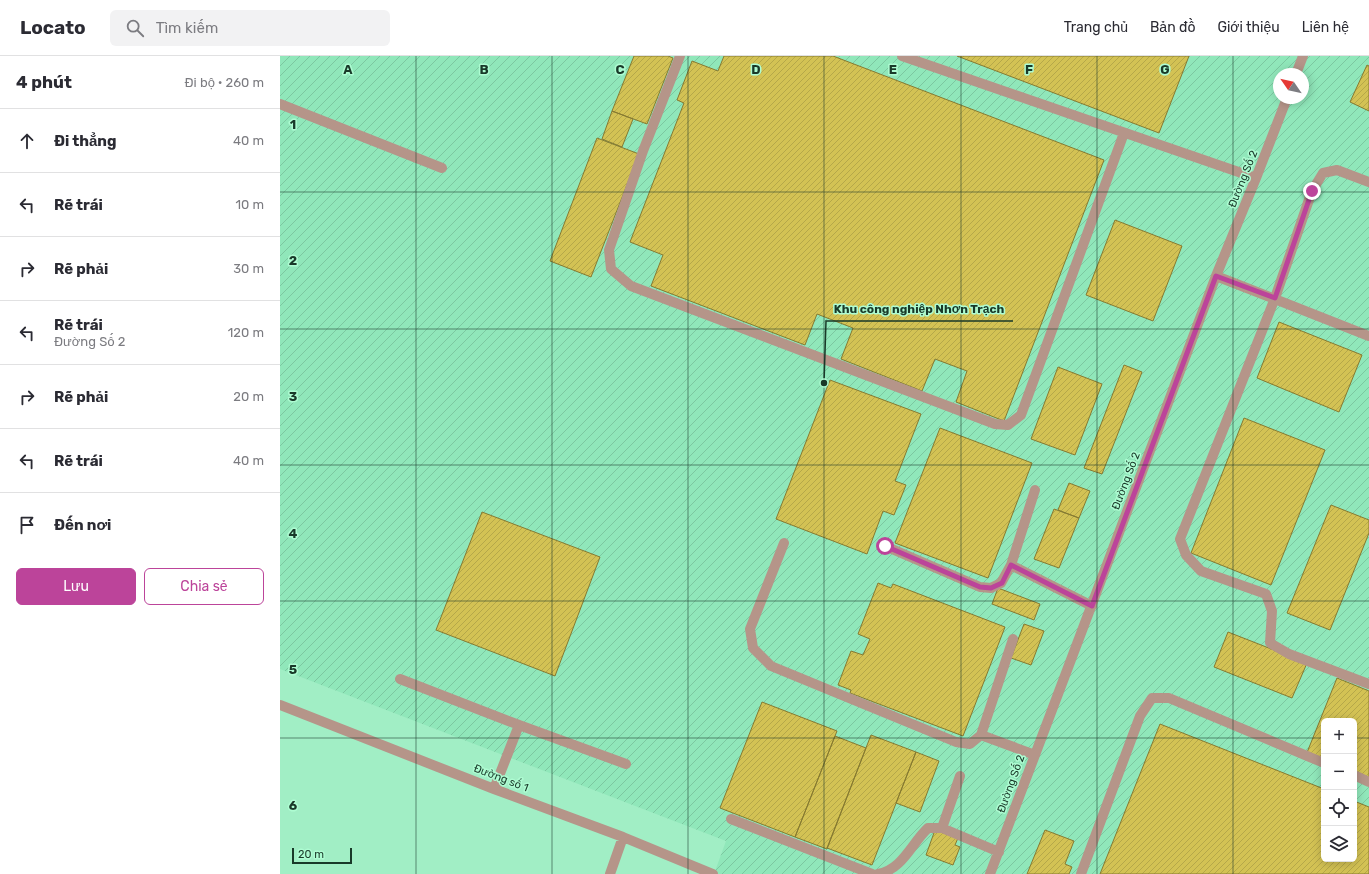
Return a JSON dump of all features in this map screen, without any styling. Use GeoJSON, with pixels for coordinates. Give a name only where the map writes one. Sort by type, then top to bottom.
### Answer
{"type":"FeatureCollection","features":[{"type":"Feature","properties":{"kind":"street"},"geometry":{"type":"LineString","coordinates":[[680,56],[643,151],[609,250],[611,269],[631,286],[995,424],[1008,425],[1021,415],[1124,133]]}},
{"type":"Feature","properties":{"kind":"street"},"geometry":{"type":"LineString","coordinates":[[902,56],[1256,178]]}},
{"type":"Feature","properties":{"kind":"street"},"geometry":{"type":"LineString","coordinates":[[1298,68],[1303,56]]}},
{"type":"Feature","properties":{"kind":"street"},"geometry":{"type":"LineString","coordinates":[[280,104],[442,168]]}},
{"type":"Feature","properties":{"kind":"street","name":"Đường Số 2"},"geometry":{"type":"LineString","coordinates":[[990,874],[1216,276],[1285,104]]}},
{"type":"Feature","properties":{"kind":"street"},"geometry":{"type":"LineString","coordinates":[[1369,182],[1337,170],[1323,173],[1312,191],[1275,298],[1180,539],[1186,555],[1201,571],[1266,594],[1272,611],[1270,643],[1289,654],[1369,684]]}},
{"type":"Feature","properties":{"kind":"street"},"geometry":{"type":"LineString","coordinates":[[1216,276],[1369,336]]}},
{"type":"Feature","properties":{"kind":"street"},"geometry":{"type":"LineString","coordinates":[[885,546],[980,587],[991,588],[1002,583],[1011,565],[1035,490]]}},
{"type":"Feature","properties":{"kind":"street"},"geometry":{"type":"LineString","coordinates":[[784,544],[750,629],[753,648],[771,666],[956,742],[970,744],[981,735],[1013,639]]}},
{"type":"Feature","properties":{"kind":"street"},"geometry":{"type":"LineString","coordinates":[[1011,565],[1092,606]]}},
{"type":"Feature","properties":{"kind":"street"},"geometry":{"type":"LineString","coordinates":[[400,679],[626,764]]}},
{"type":"Feature","properties":{"kind":"street"},"geometry":{"type":"LineString","coordinates":[[1081,874],[1140,716],[1152,698],[1169,698],[1321,762]]}},
{"type":"Feature","properties":{"kind":"street","name":"Đường số 1"},"geometry":{"type":"LineString","coordinates":[[280,705],[494,789],[623,837],[713,874]]}},
{"type":"Feature","properties":{"kind":"street"},"geometry":{"type":"LineString","coordinates":[[494,789],[519,725]]}},
{"type":"Feature","properties":{"kind":"street"},"geometry":{"type":"LineString","coordinates":[[981,735],[1035,755]]}},
{"type":"Feature","properties":{"kind":"street"},"geometry":{"type":"LineString","coordinates":[[942,828],[960,776]]}},
{"type":"Feature","properties":{"kind":"street"},"geometry":{"type":"LineString","coordinates":[[1357,776],[1369,782]]}},
{"type":"Feature","properties":{"kind":"street"},"geometry":{"type":"LineString","coordinates":[[731,819],[872,874]]}},
{"type":"Feature","properties":{"kind":"street"},"geometry":{"type":"LineString","coordinates":[[878,874],[886,872],[902,862],[918,837],[928,828],[942,828],[999,852]]}},
{"type":"Feature","properties":{"kind":"street"},"geometry":{"type":"LineString","coordinates":[[610,874],[623,837]]}},
{"type":"Feature","properties":{"kind":"shaded area"},"geometry":{"type":"Polygon","coordinates":[[[280,56],[1369,56],[1369,874],[714,874],[726,841],[280,669],[280,56]]]}},
{"type":"Feature","properties":{"kind":"building"},"geometry":{"type":"Polygon","coordinates":[[[634,56],[668,56],[673,58],[647,124],[612,111],[634,56]]]}},
{"type":"Feature","properties":{"kind":"building"},"geometry":{"type":"Polygon","coordinates":[[[724,56],[833,56],[1104,160],[1004,421],[956,402],[967,371],[935,359],[922,391],[841,359],[853,328],[817,314],[805,345],[651,286],[663,255],[630,242],[684,103],[677,100],[692,61],[718,71],[724,56]]]}},
{"type":"Feature","properties":{"kind":"building"},"geometry":{"type":"Polygon","coordinates":[[[957,56],[1189,56],[1159,133],[957,56]]]}},
{"type":"Feature","properties":{"kind":"building"},"geometry":{"type":"Polygon","coordinates":[[[1367,65],[1369,66],[1369,111],[1350,102],[1367,65]]]}},
{"type":"Feature","properties":{"kind":"building"},"geometry":{"type":"Polygon","coordinates":[[[612,111],[633,119],[622,147],[602,139],[612,111]]]}},
{"type":"Feature","properties":{"kind":"building"},"geometry":{"type":"Polygon","coordinates":[[[597,138],[639,154],[591,277],[550,261],[597,138]]]}},
{"type":"Feature","properties":{"kind":"building"},"geometry":{"type":"Polygon","coordinates":[[[1115,220],[1182,246],[1153,321],[1086,295],[1115,220]]]}},
{"type":"Feature","properties":{"kind":"building"},"geometry":{"type":"Polygon","coordinates":[[[1279,322],[1362,355],[1339,412],[1257,378],[1279,322]]]}},
{"type":"Feature","properties":{"kind":"building"},"geometry":{"type":"Polygon","coordinates":[[[1124,365],[1142,372],[1102,474],[1084,468],[1124,365]]]}},
{"type":"Feature","properties":{"kind":"building"},"geometry":{"type":"Polygon","coordinates":[[[1058,367],[1102,384],[1075,455],[1031,439],[1058,367]]]}},
{"type":"Feature","properties":{"kind":"building"},"geometry":{"type":"Polygon","coordinates":[[[830,380],[921,414],[895,481],[906,485],[894,515],[883,511],[867,554],[776,519],[830,380]]]}},
{"type":"Feature","properties":{"kind":"building"},"geometry":{"type":"Polygon","coordinates":[[[1244,418],[1325,450],[1271,585],[1191,553],[1244,418]]]}},
{"type":"Feature","properties":{"kind":"building"},"geometry":{"type":"Polygon","coordinates":[[[940,428],[1032,463],[988,578],[895,543],[940,428]]]}},
{"type":"Feature","properties":{"kind":"building"},"geometry":{"type":"Polygon","coordinates":[[[1069,483],[1090,491],[1079,518],[1058,510],[1069,483]]]}},
{"type":"Feature","properties":{"kind":"building"},"geometry":{"type":"Polygon","coordinates":[[[1331,505],[1369,520],[1369,533],[1330,630],[1287,613],[1331,505]]]}},
{"type":"Feature","properties":{"kind":"building"},"geometry":{"type":"Polygon","coordinates":[[[1054,509],[1079,518],[1059,568],[1034,559],[1054,509]]]}},
{"type":"Feature","properties":{"kind":"building"},"geometry":{"type":"Polygon","coordinates":[[[482,512],[600,557],[555,676],[436,630],[482,512]]]}},
{"type":"Feature","properties":{"kind":"building"},"geometry":{"type":"Polygon","coordinates":[[[878,583],[891,588],[893,584],[1005,627],[963,736],[850,693],[851,690],[838,685],[851,651],[863,655],[870,639],[858,634],[878,583]]]}},
{"type":"Feature","properties":{"kind":"building"},"geometry":{"type":"Polygon","coordinates":[[[998,588],[1040,604],[1034,620],[992,604],[998,588]]]}},
{"type":"Feature","properties":{"kind":"building"},"geometry":{"type":"Polygon","coordinates":[[[1024,624],[1044,631],[1031,665],[1011,658],[1024,624]]]}},
{"type":"Feature","properties":{"kind":"building"},"geometry":{"type":"Polygon","coordinates":[[[1228,632],[1307,663],[1292,698],[1214,667],[1228,632]]]}},
{"type":"Feature","properties":{"kind":"building"},"geometry":{"type":"Polygon","coordinates":[[[1337,678],[1369,691],[1369,780],[1357,775],[1357,718],[1321,718],[1321,761],[1306,755],[1337,678]]]}},
{"type":"Feature","properties":{"kind":"building"},"geometry":{"type":"Polygon","coordinates":[[[762,702],[837,731],[795,837],[720,808],[762,702]]]}},
{"type":"Feature","properties":{"kind":"building"},"geometry":{"type":"Polygon","coordinates":[[[1160,724],[1321,788],[1321,862],[1357,862],[1357,802],[1369,807],[1369,874],[1100,874],[1160,724]]]}},
{"type":"Feature","properties":{"kind":"building"},"geometry":{"type":"Polygon","coordinates":[[[871,735],[916,752],[872,865],[827,848],[871,735]]]}},
{"type":"Feature","properties":{"kind":"building"},"geometry":{"type":"Polygon","coordinates":[[[835,736],[866,748],[827,849],[795,837],[835,736]]]}},
{"type":"Feature","properties":{"kind":"building"},"geometry":{"type":"Polygon","coordinates":[[[916,752],[939,761],[920,812],[896,803],[916,752]]]}},
{"type":"Feature","properties":{"kind":"building"},"geometry":{"type":"Polygon","coordinates":[[[935,830],[958,838],[955,845],[960,847],[953,865],[926,855],[935,830]]]}},
{"type":"Feature","properties":{"kind":"building"},"geometry":{"type":"Polygon","coordinates":[[[1045,830],[1074,841],[1065,864],[1072,867],[1069,874],[1027,874],[1045,830]]]}},
{"type":"Feature","properties":{"kind":"place","name":"Khu công nghiệp Nhơn Trạch"},"geometry":{"type":"Point","coordinates":[824,383]}},
{"type":"Feature","properties":{"kind":"route"},"geometry":{"type":"LineString","coordinates":[[885,546],[980,587],[991,588],[1002,583],[1011,565],[1092,606],[1216,276],[1275,298],[1312,191]]}}]}
